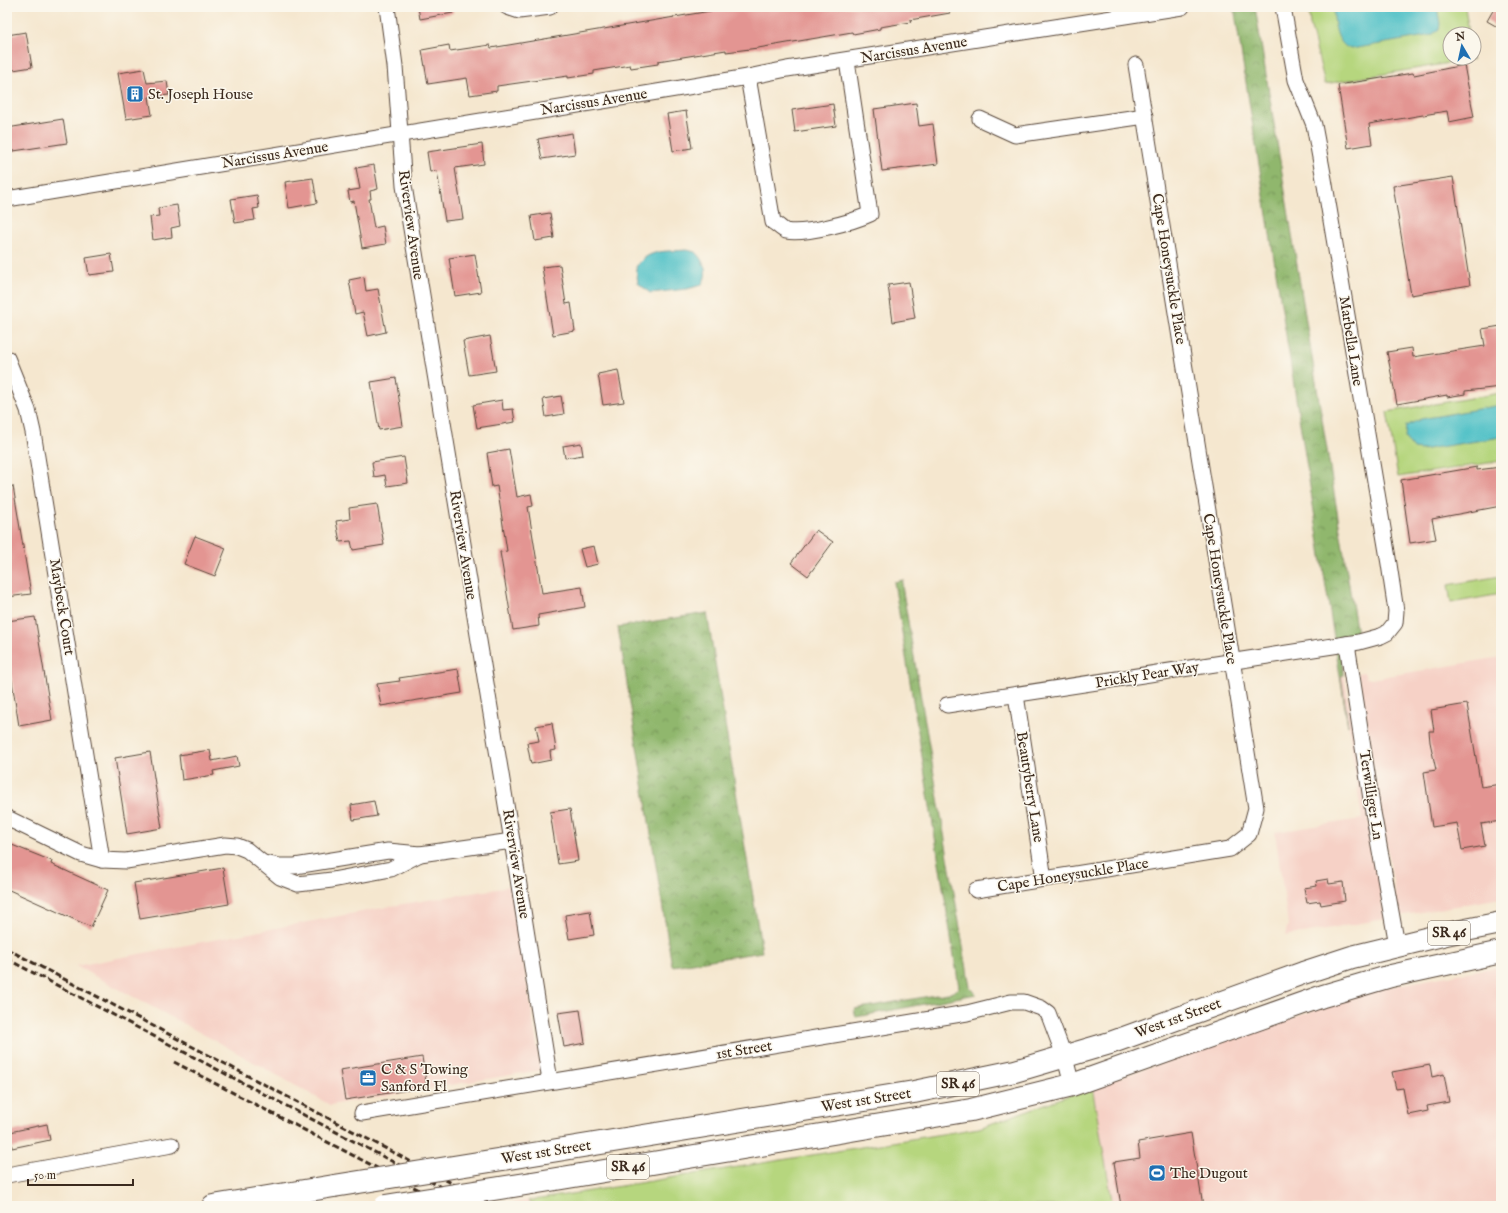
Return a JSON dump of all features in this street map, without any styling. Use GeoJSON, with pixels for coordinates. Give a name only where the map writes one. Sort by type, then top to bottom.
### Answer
{"type":"FeatureCollection","features":[{"type":"Feature","properties":{"kind":"main road","name":"West 1st Street"},"geometry":{"type":"LineString","coordinates":[[213,1206],[965,1083],[1065,1058],[1303,973],[1397,945],[1501,923]]}},
{"type":"Feature","properties":{"kind":"main road","name":"West 1st Street"},"geometry":{"type":"LineString","coordinates":[[385,1206],[532,1184],[971,1110],[1072,1084],[1323,996],[1391,976],[1501,952]]}},
{"type":"Feature","properties":{"kind":"street","name":"Riverview Avenue"},"geometry":{"type":"LineString","coordinates":[[386,7],[395,66],[404,186],[550,1081]]}},
{"type":"Feature","properties":{"kind":"street"},"geometry":{"type":"LineString","coordinates":[[507,7],[519,11],[550,7]]}},
{"type":"Feature","properties":{"kind":"street","name":"Narcissus Avenue"},"geometry":{"type":"LineString","coordinates":[[7,199],[748,77],[787,69],[846,61],[1182,7]]}},
{"type":"Feature","properties":{"kind":"street","name":"Marbella Lane"},"geometry":{"type":"LineString","coordinates":[[1283,7],[1296,80],[1314,125],[1396,611],[1395,624],[1387,632],[1373,639],[1347,644]]}},
{"type":"Feature","properties":{"kind":"street"},"geometry":{"type":"LineString","coordinates":[[748,77],[773,222],[785,231],[812,230],[854,221],[870,214],[846,61]]}},
{"type":"Feature","properties":{"kind":"street","name":"Cape Honeysuckle Place"},"geometry":{"type":"LineString","coordinates":[[976,890],[1230,849],[1249,834],[1256,808],[1136,65]]}},
{"type":"Feature","properties":{"kind":"street"},"geometry":{"type":"LineString","coordinates":[[980,119],[1015,135],[1145,116]]}},
{"type":"Feature","properties":{"kind":"street","name":"Maybeck Court"},"geometry":{"type":"LineString","coordinates":[[7,359],[11,380],[28,410],[33,432],[102,860]]}},
{"type":"Feature","properties":{"kind":"street","name":"Prickly Pear Way"},"geometry":{"type":"LineString","coordinates":[[948,705],[1232,663],[1347,644]]}},
{"type":"Feature","properties":{"kind":"street","name":"Terwilliger Ln"},"geometry":{"type":"LineString","coordinates":[[1347,644],[1373,812],[1397,945]]}},
{"type":"Feature","properties":{"kind":"street","name":"Beautyberry Lane"},"geometry":{"type":"LineString","coordinates":[[1016,695],[1044,879]]}},
{"type":"Feature","properties":{"kind":"street"},"geometry":{"type":"LineString","coordinates":[[7,818],[81,854],[102,860],[126,861],[224,845],[237,846],[247,850],[280,877],[298,884],[332,880],[391,869],[420,854]]}},
{"type":"Feature","properties":{"kind":"street"},"geometry":{"type":"LineString","coordinates":[[264,863],[280,866],[294,866],[388,851],[420,854],[512,841]]}},
{"type":"Feature","properties":{"kind":"street"},"geometry":{"type":"LineString","coordinates":[[328,860],[332,880]]}},
{"type":"Feature","properties":{"kind":"street","name":"1st Street"},"geometry":{"type":"LineString","coordinates":[[362,1113],[966,1013],[1011,1002],[1024,1002],[1041,1008],[1048,1013],[1065,1058],[1072,1084]]}},
{"type":"Feature","properties":{"kind":"street"},"geometry":{"type":"LineString","coordinates":[[7,1175],[172,1145]]}},
{"type":"Feature","properties":{"kind":"shaded area"},"geometry":{"type":"Polygon","coordinates":[[[1501,657],[1501,898],[1399,916],[1358,673],[1364,672],[1366,678],[1371,679],[1501,657]]]}},
{"type":"Feature","properties":{"kind":"shaded area"},"geometry":{"type":"Polygon","coordinates":[[[1344,675],[1385,919],[1285,936],[1288,924],[1275,832],[1362,819],[1341,676],[1344,675]]]}},
{"type":"Feature","properties":{"kind":"shaded area"},"geometry":{"type":"Polygon","coordinates":[[[511,884],[541,1070],[330,1105],[225,1046],[76,966],[403,904],[503,888],[511,884]]]}},
{"type":"Feature","properties":{"kind":"shaded area"},"geometry":{"type":"Polygon","coordinates":[[[1501,966],[1501,1206],[1113,1206],[1092,1087],[1377,989],[1501,966]]]}},
{"type":"Feature","properties":{"kind":"shaded area"},"geometry":{"type":"Polygon","coordinates":[[[528,1201],[538,1206],[489,1206],[528,1201]]]}},
{"type":"Feature","properties":{"kind":"green space"},"geometry":{"type":"Polygon","coordinates":[[[1231,7],[1255,7],[1357,634],[1338,637],[1344,675],[1341,676],[1348,726],[1235,13],[1231,7]]]}},
{"type":"Feature","properties":{"kind":"green space"},"geometry":{"type":"Polygon","coordinates":[[[1308,7],[1465,7],[1468,26],[1442,26],[1442,64],[1325,84],[1310,24],[1308,7]]]}},
{"type":"Feature","properties":{"kind":"green space"},"geometry":{"type":"Polygon","coordinates":[[[1501,393],[1501,461],[1398,477],[1387,412],[1501,393]]]}},
{"type":"Feature","properties":{"kind":"green space"},"geometry":{"type":"Polygon","coordinates":[[[1501,576],[1501,594],[1451,603],[1448,585],[1501,576]]]}},
{"type":"Feature","properties":{"kind":"green space"},"geometry":{"type":"Polygon","coordinates":[[[903,580],[902,586],[970,987],[976,994],[856,1017],[854,1009],[954,992],[959,987],[894,582],[903,580]]]}},
{"type":"Feature","properties":{"kind":"green space"},"geometry":{"type":"Polygon","coordinates":[[[707,613],[762,952],[672,966],[618,627],[707,613]]]}},
{"type":"Feature","properties":{"kind":"green space"},"geometry":{"type":"Polygon","coordinates":[[[1092,1087],[1113,1206],[538,1206],[528,1201],[979,1128],[1092,1087]]]}},
{"type":"Feature","properties":{"kind":"water"},"geometry":{"type":"Polygon","coordinates":[[[1334,7],[1437,7],[1440,24],[1439,29],[1432,35],[1351,49],[1342,43],[1336,32],[1334,7]]]}},
{"type":"Feature","properties":{"kind":"water"},"geometry":{"type":"Polygon","coordinates":[[[687,250],[695,252],[701,259],[705,268],[704,281],[701,285],[687,289],[650,293],[638,283],[636,267],[646,257],[658,252],[687,250]]]}},
{"type":"Feature","properties":{"kind":"water"},"geometry":{"type":"Polygon","coordinates":[[[1501,405],[1501,437],[1421,450],[1413,449],[1405,438],[1406,426],[1421,419],[1501,405]]]}},
{"type":"Feature","properties":{"kind":"building"},"geometry":{"type":"Polygon","coordinates":[[[418,7],[452,7],[453,13],[420,19],[418,7]]]}},
{"type":"Feature","properties":{"kind":"building"},"geometry":{"type":"Polygon","coordinates":[[[734,7],[950,7],[950,13],[910,20],[911,22],[880,27],[880,29],[853,34],[852,32],[758,48],[726,52],[726,50],[658,61],[658,64],[631,68],[630,65],[594,71],[594,74],[568,78],[568,76],[497,86],[497,91],[470,95],[467,78],[428,84],[422,50],[449,45],[450,51],[490,45],[491,48],[734,7]]]}},
{"type":"Feature","properties":{"kind":"building"},"geometry":{"type":"Polygon","coordinates":[[[1495,7],[1501,7],[1501,29],[1487,21],[1495,7]]]}},
{"type":"Feature","properties":{"kind":"building"},"geometry":{"type":"Polygon","coordinates":[[[26,32],[32,67],[7,71],[7,35],[26,32]]]}},
{"type":"Feature","properties":{"kind":"building"},"geometry":{"type":"Polygon","coordinates":[[[1464,66],[1474,117],[1449,122],[1447,111],[1369,124],[1372,144],[1348,148],[1338,85],[1413,73],[1414,75],[1464,66]]]}},
{"type":"Feature","properties":{"kind":"building","name":"St. Joseph House"},"geometry":{"type":"Polygon","coordinates":[[[144,69],[147,83],[167,81],[169,95],[149,97],[152,115],[126,119],[118,73],[144,69]]]}},
{"type":"Feature","properties":{"kind":"building"},"geometry":{"type":"Polygon","coordinates":[[[916,103],[919,126],[933,124],[938,164],[882,171],[874,109],[916,103]]]}},
{"type":"Feature","properties":{"kind":"building"},"geometry":{"type":"Polygon","coordinates":[[[833,104],[836,126],[795,132],[792,110],[833,104]]]}},
{"type":"Feature","properties":{"kind":"building"},"geometry":{"type":"Polygon","coordinates":[[[686,111],[692,148],[673,151],[667,114],[686,111]]]}},
{"type":"Feature","properties":{"kind":"building"},"geometry":{"type":"Polygon","coordinates":[[[63,119],[67,143],[7,152],[7,128],[63,119]]]}},
{"type":"Feature","properties":{"kind":"building"},"geometry":{"type":"Polygon","coordinates":[[[572,133],[575,154],[542,159],[538,139],[572,133]]]}},
{"type":"Feature","properties":{"kind":"building"},"geometry":{"type":"Polygon","coordinates":[[[482,144],[484,164],[455,168],[463,219],[445,221],[437,171],[430,172],[427,152],[482,144]]]}},
{"type":"Feature","properties":{"kind":"building"},"geometry":{"type":"Polygon","coordinates":[[[374,165],[378,189],[370,191],[371,199],[369,199],[374,228],[383,226],[386,244],[362,248],[354,201],[350,202],[348,191],[360,189],[356,168],[374,165]]]}},
{"type":"Feature","properties":{"kind":"building"},"geometry":{"type":"Polygon","coordinates":[[[1453,177],[1470,285],[1411,295],[1393,186],[1453,177]]]}},
{"type":"Feature","properties":{"kind":"building"},"geometry":{"type":"Polygon","coordinates":[[[313,178],[317,203],[289,208],[285,182],[313,178]]]}},
{"type":"Feature","properties":{"kind":"building"},"geometry":{"type":"Polygon","coordinates":[[[257,195],[259,208],[253,209],[255,220],[235,223],[231,199],[257,195]]]}},
{"type":"Feature","properties":{"kind":"building"},"geometry":{"type":"Polygon","coordinates":[[[177,205],[180,226],[171,228],[172,237],[153,240],[150,217],[159,216],[158,208],[177,205]]]}},
{"type":"Feature","properties":{"kind":"building"},"geometry":{"type":"Polygon","coordinates":[[[550,213],[554,238],[535,241],[531,216],[550,213]]]}},
{"type":"Feature","properties":{"kind":"building"},"geometry":{"type":"Polygon","coordinates":[[[111,254],[114,272],[89,275],[86,258],[111,254]]]}},
{"type":"Feature","properties":{"kind":"building"},"geometry":{"type":"Polygon","coordinates":[[[475,254],[481,292],[455,296],[449,258],[475,254]]]}},
{"type":"Feature","properties":{"kind":"building"},"geometry":{"type":"Polygon","coordinates":[[[560,265],[566,304],[571,303],[575,331],[553,335],[542,267],[560,265]]]}},
{"type":"Feature","properties":{"kind":"building"},"geometry":{"type":"Polygon","coordinates":[[[364,277],[366,291],[378,289],[386,332],[368,336],[363,312],[355,314],[349,280],[364,277]]]}},
{"type":"Feature","properties":{"kind":"building"},"geometry":{"type":"Polygon","coordinates":[[[909,282],[915,318],[893,322],[888,285],[909,282]]]}},
{"type":"Feature","properties":{"kind":"building"},"geometry":{"type":"Polygon","coordinates":[[[1501,326],[1501,387],[1465,391],[1465,394],[1447,397],[1447,395],[1397,404],[1387,352],[1412,348],[1413,357],[1485,346],[1482,329],[1501,326]]]}},
{"type":"Feature","properties":{"kind":"building"},"geometry":{"type":"Polygon","coordinates":[[[490,336],[496,371],[469,375],[463,341],[490,336]]]}},
{"type":"Feature","properties":{"kind":"building"},"geometry":{"type":"Polygon","coordinates":[[[618,370],[624,402],[603,405],[598,374],[618,370]]]}},
{"type":"Feature","properties":{"kind":"building"},"geometry":{"type":"Polygon","coordinates":[[[396,378],[403,426],[379,430],[371,382],[396,378]]]}},
{"type":"Feature","properties":{"kind":"building"},"geometry":{"type":"Polygon","coordinates":[[[561,396],[564,414],[546,417],[543,399],[561,396]]]}},
{"type":"Feature","properties":{"kind":"building"},"geometry":{"type":"Polygon","coordinates":[[[502,400],[503,410],[513,409],[515,422],[477,428],[473,405],[502,400]]]}},
{"type":"Feature","properties":{"kind":"building"},"geometry":{"type":"Polygon","coordinates":[[[581,443],[583,455],[565,458],[563,446],[581,443]]]}},
{"type":"Feature","properties":{"kind":"building"},"geometry":{"type":"Polygon","coordinates":[[[509,449],[517,497],[531,494],[533,506],[528,507],[542,593],[582,587],[585,607],[538,615],[539,626],[513,630],[500,552],[507,551],[497,486],[492,487],[487,453],[509,449]]]}},
{"type":"Feature","properties":{"kind":"building"},"geometry":{"type":"Polygon","coordinates":[[[404,457],[408,483],[387,486],[385,475],[374,477],[372,462],[404,457]]]}},
{"type":"Feature","properties":{"kind":"building"},"geometry":{"type":"Polygon","coordinates":[[[1477,467],[1477,470],[1501,467],[1501,506],[1432,519],[1436,539],[1410,543],[1401,480],[1477,467]]]}},
{"type":"Feature","properties":{"kind":"building"},"geometry":{"type":"Polygon","coordinates":[[[13,486],[31,594],[7,597],[7,487],[13,486]]]}},
{"type":"Feature","properties":{"kind":"building"},"geometry":{"type":"Polygon","coordinates":[[[377,504],[384,545],[353,550],[351,541],[340,542],[336,521],[350,519],[349,508],[377,504]]]}},
{"type":"Feature","properties":{"kind":"building"},"geometry":{"type":"Polygon","coordinates":[[[816,530],[833,542],[808,576],[791,563],[816,530]]]}},
{"type":"Feature","properties":{"kind":"building"},"geometry":{"type":"Polygon","coordinates":[[[195,536],[226,548],[215,576],[184,564],[195,536]]]}},
{"type":"Feature","properties":{"kind":"building"},"geometry":{"type":"Polygon","coordinates":[[[594,546],[598,564],[585,567],[580,549],[594,546]]]}},
{"type":"Feature","properties":{"kind":"building"},"geometry":{"type":"Polygon","coordinates":[[[35,617],[52,720],[19,726],[7,650],[7,621],[35,617]]]}},
{"type":"Feature","properties":{"kind":"building"},"geometry":{"type":"Polygon","coordinates":[[[458,669],[462,693],[381,706],[377,684],[400,681],[399,678],[458,669]]]}},
{"type":"Feature","properties":{"kind":"building"},"geometry":{"type":"Polygon","coordinates":[[[1467,704],[1481,787],[1501,784],[1501,821],[1481,824],[1485,846],[1462,850],[1457,823],[1432,827],[1424,772],[1436,770],[1429,731],[1434,731],[1431,710],[1467,704]]]}},
{"type":"Feature","properties":{"kind":"building"},"geometry":{"type":"Polygon","coordinates":[[[552,723],[556,750],[550,751],[551,760],[531,764],[527,743],[539,741],[536,726],[552,723]]]}},
{"type":"Feature","properties":{"kind":"building"},"geometry":{"type":"Polygon","coordinates":[[[210,750],[212,761],[237,756],[239,766],[213,771],[214,775],[182,780],[179,755],[210,750]]]}},
{"type":"Feature","properties":{"kind":"building"},"geometry":{"type":"Polygon","coordinates":[[[150,752],[162,828],[127,834],[115,758],[150,752]]]}},
{"type":"Feature","properties":{"kind":"building"},"geometry":{"type":"Polygon","coordinates":[[[374,801],[377,816],[353,820],[351,805],[374,801]]]}},
{"type":"Feature","properties":{"kind":"building"},"geometry":{"type":"Polygon","coordinates":[[[570,809],[578,861],[558,864],[550,812],[570,809]]]}},
{"type":"Feature","properties":{"kind":"building"},"geometry":{"type":"Polygon","coordinates":[[[7,843],[52,861],[51,864],[108,890],[91,927],[7,889],[7,843]]]}},
{"type":"Feature","properties":{"kind":"building"},"geometry":{"type":"Polygon","coordinates":[[[223,868],[229,904],[140,919],[134,883],[223,868]]]}},
{"type":"Feature","properties":{"kind":"building"},"geometry":{"type":"Polygon","coordinates":[[[1328,879],[1329,884],[1343,882],[1345,901],[1321,905],[1320,901],[1307,903],[1304,888],[1317,886],[1316,881],[1328,879]]]}},
{"type":"Feature","properties":{"kind":"building"},"geometry":{"type":"Polygon","coordinates":[[[590,911],[594,935],[569,939],[565,915],[590,911]]]}},
{"type":"Feature","properties":{"kind":"building"},"geometry":{"type":"Polygon","coordinates":[[[580,1010],[585,1043],[564,1047],[558,1013],[580,1010]]]}},
{"type":"Feature","properties":{"kind":"building"},"geometry":{"type":"Polygon","coordinates":[[[422,1057],[427,1087],[345,1100],[340,1070],[422,1057]]]}},
{"type":"Feature","properties":{"kind":"building"},"geometry":{"type":"Polygon","coordinates":[[[1430,1065],[1432,1077],[1444,1074],[1449,1102],[1427,1106],[1428,1111],[1408,1115],[1403,1088],[1396,1089],[1392,1072],[1430,1065]]]}},
{"type":"Feature","properties":{"kind":"building"},"geometry":{"type":"Polygon","coordinates":[[[47,1124],[50,1140],[12,1148],[10,1132],[47,1124]]]}},
{"type":"Feature","properties":{"kind":"building","name":"The Dugout"},"geometry":{"type":"Polygon","coordinates":[[[1191,1133],[1203,1206],[1121,1206],[1114,1162],[1140,1158],[1138,1142],[1191,1133]]]}},
{"type":"Feature","properties":{"kind":"railway"},"geometry":{"type":"LineString","coordinates":[[7,949],[495,1206]]}},
{"type":"Feature","properties":{"kind":"railway"},"geometry":{"type":"LineString","coordinates":[[7,959],[477,1206]]}},
{"type":"Feature","properties":{"kind":"railway"},"geometry":{"type":"LineString","coordinates":[[174,1062],[450,1206]]}},
{"type":"Feature","properties":{"kind":"place","name":"St. Joseph House"},"geometry":{"type":"Point","coordinates":[135,94]}},
{"type":"Feature","properties":{"kind":"place","name":"C & S Towing Sanford Fl"},"geometry":{"type":"Point","coordinates":[368,1078]}},
{"type":"Feature","properties":{"kind":"place","name":"The Dugout"},"geometry":{"type":"Point","coordinates":[1157,1173]}}]}
